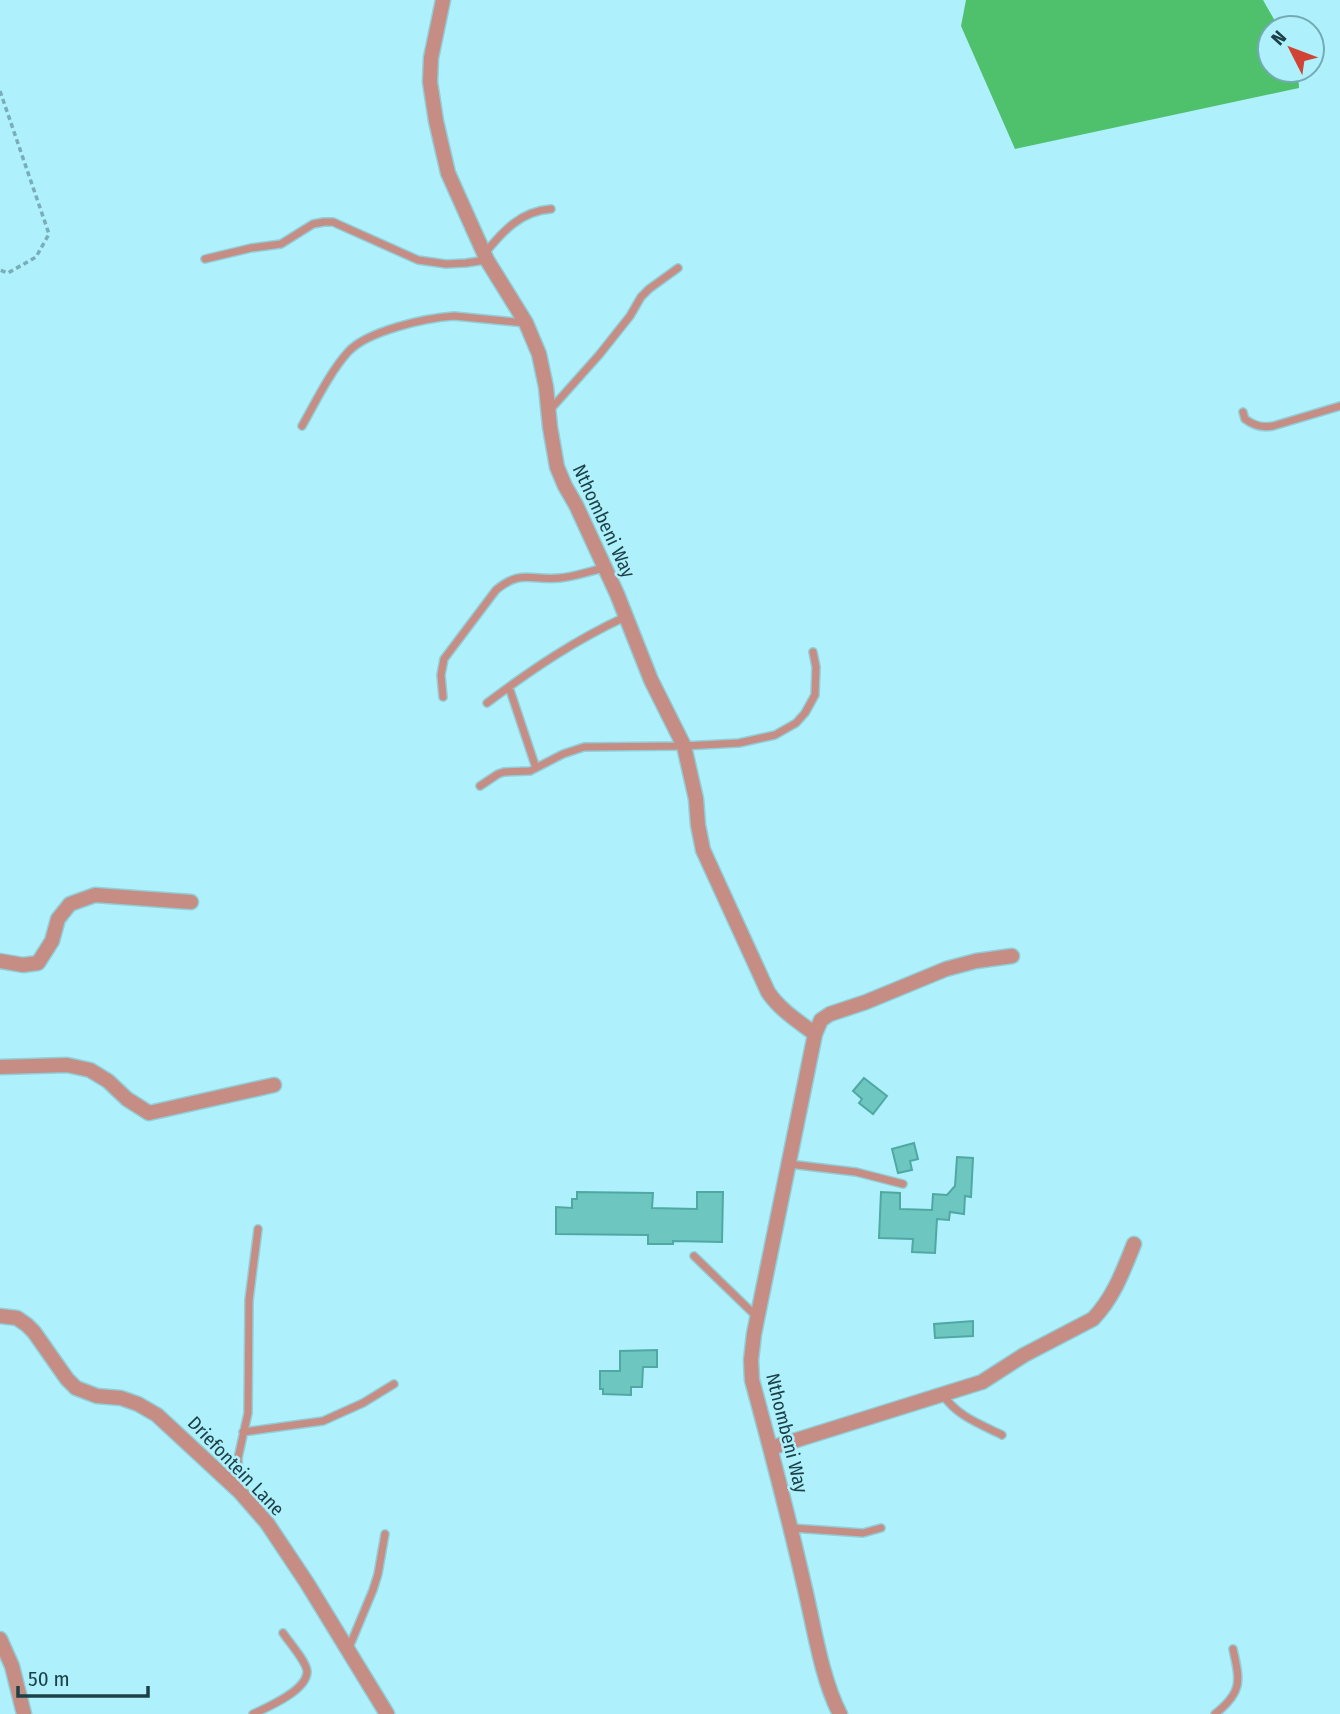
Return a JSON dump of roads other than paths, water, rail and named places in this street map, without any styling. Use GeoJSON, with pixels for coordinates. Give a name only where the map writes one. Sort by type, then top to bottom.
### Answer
{"type":"FeatureCollection","features":[{"type":"Feature","properties":{"kind":"street","name":"Nthombeni Way"},"geometry":{"type":"LineString","coordinates":[[443,0],[431,58],[430,82],[448,173],[486,257],[526,323],[539,354],[557,467],[617,594],[651,680],[684,746],[696,799],[703,850],[768,992],[775,1002],[814,1034],[751,1360],[752,1380],[826,1677],[840,1714]]}},
{"type":"Feature","properties":{"kind":"street"},"geometry":{"type":"LineString","coordinates":[[0,961],[23,965],[38,963],[52,941],[58,919],[70,904],[94,895],[191,902]]}},
{"type":"Feature","properties":{"kind":"street"},"geometry":{"type":"LineString","coordinates":[[814,1034],[821,1020],[830,1014],[946,969],[1012,956]]}},
{"type":"Feature","properties":{"kind":"street"},"geometry":{"type":"LineString","coordinates":[[0,1067],[67,1065],[90,1070],[149,1113],[274,1085]]}},
{"type":"Feature","properties":{"kind":"street"},"geometry":{"type":"LineString","coordinates":[[771,1448],[982,1382],[1024,1355],[1093,1318],[1117,1284],[1134,1244]]}},
{"type":"Feature","properties":{"kind":"street","name":"Driefontein Lane"},"geometry":{"type":"LineString","coordinates":[[0,1316],[18,1318],[27,1325],[76,1388],[97,1396],[121,1398],[158,1415],[239,1491],[267,1523],[307,1583],[387,1714]]}},
{"type":"Feature","properties":{"kind":"street"},"geometry":{"type":"LineString","coordinates":[[0,1639],[12,1666],[24,1714]]}},
{"type":"Feature","properties":{"kind":"lane"},"geometry":{"type":"LineString","coordinates":[[205,259],[281,244],[313,224],[333,222],[418,260],[466,264],[486,257],[502,233],[528,214],[551,209]]}},
{"type":"Feature","properties":{"kind":"lane"},"geometry":{"type":"LineString","coordinates":[[548,411],[599,355],[630,316],[641,297],[678,268]]}},
{"type":"Feature","properties":{"kind":"lane"},"geometry":{"type":"LineString","coordinates":[[302,426],[348,352],[359,342],[378,333],[444,316],[526,323]]}},
{"type":"Feature","properties":{"kind":"lane"},"geometry":{"type":"LineString","coordinates":[[1243,412],[1245,419],[1263,428],[1340,406]]}},
{"type":"Feature","properties":{"kind":"lane"},"geometry":{"type":"LineString","coordinates":[[443,697],[441,675],[444,659],[505,582],[519,577],[561,578],[604,568]]}},
{"type":"Feature","properties":{"kind":"lane"},"geometry":{"type":"LineString","coordinates":[[487,703],[571,645],[625,617]]}},
{"type":"Feature","properties":{"kind":"lane"},"geometry":{"type":"LineString","coordinates":[[480,786],[498,774],[530,771],[563,754],[584,747],[739,743],[775,735],[805,713],[816,695],[813,652]]}},
{"type":"Feature","properties":{"kind":"lane"},"geometry":{"type":"LineString","coordinates":[[509,687],[536,768]]}},
{"type":"Feature","properties":{"kind":"lane"},"geometry":{"type":"LineString","coordinates":[[788,1164],[856,1172],[902,1184]]}},
{"type":"Feature","properties":{"kind":"lane"},"geometry":{"type":"LineString","coordinates":[[239,1491],[238,1464],[248,1413],[249,1300],[258,1229]]}},
{"type":"Feature","properties":{"kind":"lane"},"geometry":{"type":"LineString","coordinates":[[694,1256],[758,1318]]}},
{"type":"Feature","properties":{"kind":"lane"},"geometry":{"type":"LineString","coordinates":[[243,1432],[323,1421],[345,1413],[394,1384]]}},
{"type":"Feature","properties":{"kind":"lane"},"geometry":{"type":"LineString","coordinates":[[943,1395],[956,1410],[1002,1435]]}},
{"type":"Feature","properties":{"kind":"lane"},"geometry":{"type":"LineString","coordinates":[[791,1528],[863,1533],[881,1528]]}},
{"type":"Feature","properties":{"kind":"lane"},"geometry":{"type":"LineString","coordinates":[[347,1650],[373,1590],[385,1534]]}},
{"type":"Feature","properties":{"kind":"lane"},"geometry":{"type":"LineString","coordinates":[[253,1714],[289,1695],[302,1684],[307,1673],[306,1667],[284,1633]]}},
{"type":"Feature","properties":{"kind":"lane"},"geometry":{"type":"LineString","coordinates":[[1215,1714],[1233,1696],[1238,1685],[1239,1676],[1233,1649]]}}]}
